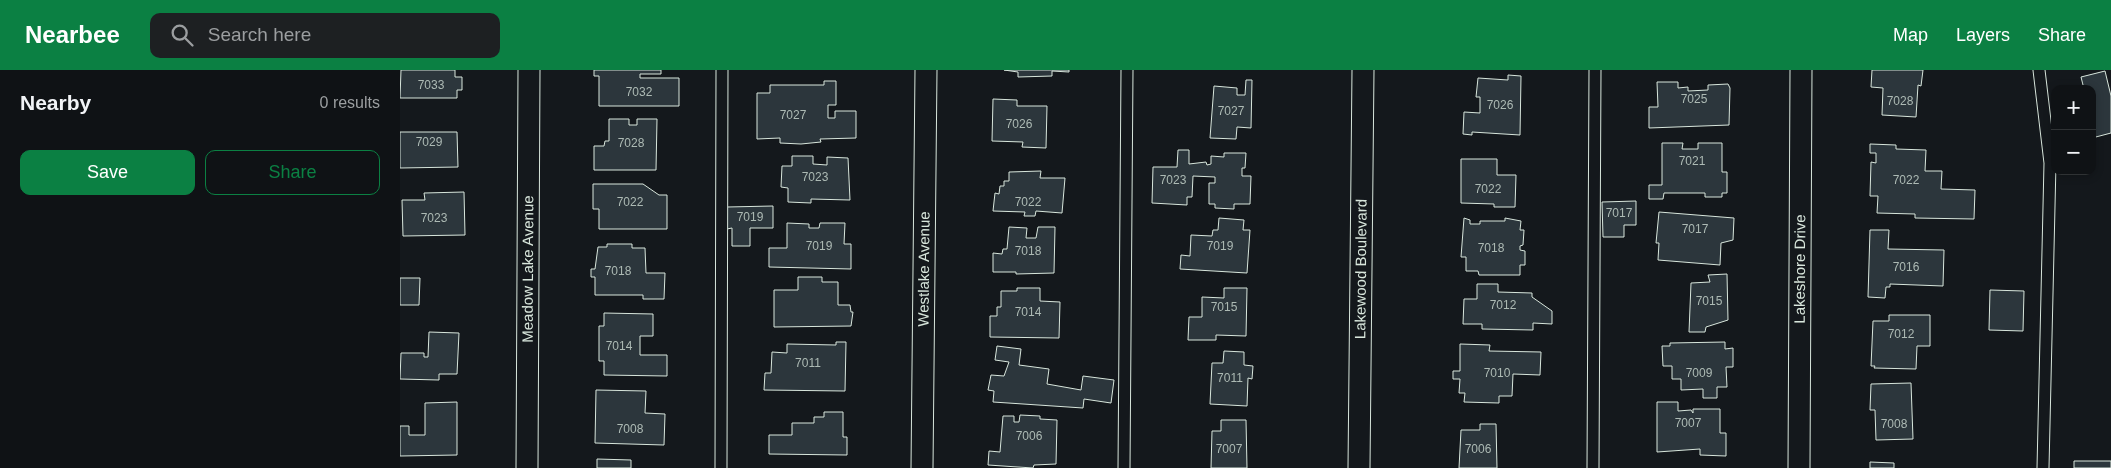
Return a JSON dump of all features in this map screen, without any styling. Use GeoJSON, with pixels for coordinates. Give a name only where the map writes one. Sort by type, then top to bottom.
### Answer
{"type":"FeatureCollection","features":[{"type":"Feature","properties":{"kind":"street","name":"Meadow Lake Avenue"},"geometry":{"type":"LineString","coordinates":[[527,468],[529,70]]}},
{"type":"Feature","properties":{"kind":"street","name":"Westlake Avenue"},"geometry":{"type":"LineString","coordinates":[[922,468],[926,70]]}},
{"type":"Feature","properties":{"kind":"street","name":"Lakewood Boulevard"},"geometry":{"type":"LineString","coordinates":[[1359,468],[1363,70]]}},
{"type":"Feature","properties":{"kind":"street","name":"Lakeshore Drive"},"geometry":{"type":"LineString","coordinates":[[1798,468],[1801,70]]}},
{"type":"Feature","properties":{"kind":"lane"},"geometry":{"type":"LineString","coordinates":[[721,468],[722,70]]}},
{"type":"Feature","properties":{"kind":"lane"},"geometry":{"type":"LineString","coordinates":[[1124,468],[1127,70]]}},
{"type":"Feature","properties":{"kind":"lane"},"geometry":{"type":"LineString","coordinates":[[1593,468],[1595,70]]}},
{"type":"Feature","properties":{"kind":"lane"},"geometry":{"type":"LineString","coordinates":[[2039,70],[2050,163],[2043,468]]}},
{"type":"Feature","properties":{"kind":"building"},"geometry":{"type":"Polygon","coordinates":[[[401,70],[455,70],[455,77],[462,77],[462,90],[457,90],[457,98],[400,98],[401,70]]]}},
{"type":"Feature","properties":{"kind":"building"},"geometry":{"type":"Polygon","coordinates":[[[594,70],[661,70],[661,74],[640,74],[640,78],[679,78],[679,106],[599,106],[599,76],[594,76],[594,70]]]}},
{"type":"Feature","properties":{"kind":"building"},"geometry":{"type":"Polygon","coordinates":[[[1004,70],[1069,70],[1069,72],[1052,71],[1052,76],[1018,77],[1018,72],[1004,70]]]}},
{"type":"Feature","properties":{"kind":"building"},"geometry":{"type":"Polygon","coordinates":[[[1872,70],[1923,70],[1921,86],[1918,85],[1916,117],[1882,115],[1883,88],[1871,87],[1872,70]]]}},
{"type":"Feature","properties":{"kind":"building"},"geometry":{"type":"Polygon","coordinates":[[[2105,71],[2111,96],[2111,133],[2096,137],[2096,85],[2083,85],[2081,77],[2105,71]]]}},
{"type":"Feature","properties":{"kind":"building"},"geometry":{"type":"Polygon","coordinates":[[[1508,75],[1521,76],[1520,135],[1472,132],[1472,135],[1463,134],[1464,112],[1480,113],[1480,97],[1476,97],[1478,78],[1508,80],[1508,75]]]}},
{"type":"Feature","properties":{"kind":"building"},"geometry":{"type":"Polygon","coordinates":[[[1246,80],[1252,80],[1251,128],[1237,127],[1236,139],[1210,138],[1214,86],[1237,88],[1237,95],[1245,95],[1246,80]]]}},
{"type":"Feature","properties":{"kind":"building"},"geometry":{"type":"Polygon","coordinates":[[[824,81],[836,81],[836,105],[828,105],[828,118],[835,118],[835,111],[856,111],[856,138],[820,139],[821,142],[801,144],[780,143],[780,138],[757,139],[757,93],[770,93],[770,85],[824,85],[824,81]]]}},
{"type":"Feature","properties":{"kind":"building"},"geometry":{"type":"Polygon","coordinates":[[[1657,82],[1678,82],[1678,88],[1688,87],[1688,91],[1708,90],[1708,85],[1728,84],[1730,88],[1729,125],[1649,128],[1649,107],[1658,107],[1657,82]]]}},
{"type":"Feature","properties":{"kind":"building"},"geometry":{"type":"Polygon","coordinates":[[[993,99],[1017,100],[1017,106],[1047,106],[1046,148],[1022,147],[1023,142],[992,141],[993,99]]]}},
{"type":"Feature","properties":{"kind":"building"},"geometry":{"type":"Polygon","coordinates":[[[609,119],[629,119],[629,125],[637,125],[637,119],[657,119],[656,170],[594,170],[594,146],[604,146],[605,141],[609,141],[609,119]]]}},
{"type":"Feature","properties":{"kind":"building"},"geometry":{"type":"Polygon","coordinates":[[[400,132],[457,132],[458,167],[400,168],[400,132]]]}},
{"type":"Feature","properties":{"kind":"building"},"geometry":{"type":"Polygon","coordinates":[[[1662,143],[1683,143],[1682,149],[1698,149],[1698,143],[1722,143],[1722,172],[1727,172],[1727,193],[1722,193],[1722,197],[1705,197],[1705,193],[1664,193],[1663,199],[1649,199],[1649,185],[1662,185],[1662,143]]]}},
{"type":"Feature","properties":{"kind":"building"},"geometry":{"type":"Polygon","coordinates":[[[1870,144],[1896,145],[1896,149],[1926,150],[1925,171],[1942,171],[1941,189],[1975,190],[1974,219],[1915,218],[1915,214],[1877,213],[1878,196],[1870,196],[1871,162],[1876,163],[1876,153],[1870,153],[1870,144]]]}},
{"type":"Feature","properties":{"kind":"building"},"geometry":{"type":"Polygon","coordinates":[[[1178,150],[1189,150],[1189,164],[1206,162],[1207,165],[1211,164],[1211,156],[1224,157],[1224,153],[1246,153],[1245,168],[1242,168],[1242,176],[1251,176],[1250,204],[1234,204],[1234,209],[1215,208],[1215,204],[1209,204],[1209,183],[1215,183],[1215,177],[1193,176],[1192,197],[1187,197],[1187,205],[1152,203],[1153,167],[1177,167],[1178,150]]]}},
{"type":"Feature","properties":{"kind":"building"},"geometry":{"type":"Polygon","coordinates":[[[792,156],[813,156],[813,164],[827,165],[827,157],[848,158],[850,200],[811,199],[811,203],[788,202],[788,188],[781,187],[782,166],[792,166],[792,156]]]}},
{"type":"Feature","properties":{"kind":"building"},"geometry":{"type":"Polygon","coordinates":[[[1461,159],[1497,159],[1497,175],[1516,175],[1515,207],[1494,207],[1494,204],[1461,203],[1461,159]]]}},
{"type":"Feature","properties":{"kind":"building"},"geometry":{"type":"Polygon","coordinates":[[[1041,171],[1040,178],[1065,178],[1062,213],[1036,211],[1035,216],[1024,216],[1025,212],[993,211],[995,193],[999,194],[1000,186],[1004,186],[1004,181],[1009,181],[1009,172],[1041,171]]]}},
{"type":"Feature","properties":{"kind":"building"},"geometry":{"type":"Polygon","coordinates":[[[593,184],[643,184],[659,195],[667,195],[667,229],[599,229],[599,209],[593,209],[593,184]]]}},
{"type":"Feature","properties":{"kind":"building"},"geometry":{"type":"Polygon","coordinates":[[[464,192],[465,235],[403,236],[402,200],[425,200],[424,193],[464,192]]]}},
{"type":"Feature","properties":{"kind":"building"},"geometry":{"type":"Polygon","coordinates":[[[1636,201],[1636,225],[1624,225],[1624,237],[1603,237],[1602,202],[1636,201]]]}},
{"type":"Feature","properties":{"kind":"building"},"geometry":{"type":"Polygon","coordinates":[[[773,206],[773,228],[750,228],[750,246],[732,246],[732,228],[727,229],[727,207],[773,206]]]}},
{"type":"Feature","properties":{"kind":"building"},"geometry":{"type":"Polygon","coordinates":[[[1659,212],[1734,218],[1733,240],[1721,243],[1720,265],[1658,260],[1659,243],[1656,243],[1659,212]]]}},
{"type":"Feature","properties":{"kind":"building"},"geometry":{"type":"Polygon","coordinates":[[[1219,218],[1244,220],[1243,230],[1250,230],[1247,273],[1180,269],[1181,255],[1190,256],[1191,235],[1212,236],[1213,230],[1218,230],[1219,218]]]}},
{"type":"Feature","properties":{"kind":"building"},"geometry":{"type":"Polygon","coordinates":[[[1464,218],[1470,220],[1470,224],[1480,224],[1480,221],[1505,221],[1505,218],[1521,221],[1520,230],[1524,230],[1523,245],[1520,246],[1520,250],[1525,251],[1525,265],[1520,265],[1520,275],[1479,275],[1478,271],[1466,271],[1466,257],[1461,257],[1464,218]]]}},
{"type":"Feature","properties":{"kind":"building"},"geometry":{"type":"Polygon","coordinates":[[[787,223],[809,224],[809,228],[819,228],[820,223],[845,223],[844,244],[851,244],[851,269],[769,267],[769,248],[787,248],[787,223]]]}},
{"type":"Feature","properties":{"kind":"building"},"geometry":{"type":"Polygon","coordinates":[[[1009,227],[1027,228],[1026,238],[1036,238],[1038,227],[1055,227],[1054,273],[1016,274],[1016,272],[993,272],[993,253],[1002,254],[1003,249],[1007,249],[1009,227]]]}},
{"type":"Feature","properties":{"kind":"building"},"geometry":{"type":"Polygon","coordinates":[[[1870,230],[1889,230],[1888,249],[1944,250],[1943,286],[1890,284],[1890,287],[1886,287],[1885,298],[1868,297],[1870,230]]]}},
{"type":"Feature","properties":{"kind":"building"},"geometry":{"type":"Polygon","coordinates":[[[607,244],[632,244],[632,248],[645,248],[646,273],[665,273],[664,299],[643,299],[643,295],[595,295],[595,277],[591,277],[591,269],[595,269],[598,247],[607,247],[607,244]]]}},
{"type":"Feature","properties":{"kind":"building"},"geometry":{"type":"Polygon","coordinates":[[[1727,274],[1728,320],[1706,327],[1705,332],[1689,332],[1691,283],[1710,282],[1708,275],[1727,274]]]}},
{"type":"Feature","properties":{"kind":"building"},"geometry":{"type":"Polygon","coordinates":[[[798,277],[822,277],[822,282],[838,282],[838,305],[850,305],[851,312],[853,312],[851,326],[774,327],[774,290],[798,290],[798,277]]]}},
{"type":"Feature","properties":{"kind":"building"},"geometry":{"type":"Polygon","coordinates":[[[400,278],[420,278],[419,305],[400,305],[400,278]]]}},
{"type":"Feature","properties":{"kind":"building"},"geometry":{"type":"Polygon","coordinates":[[[1477,284],[1498,284],[1498,292],[1532,293],[1532,297],[1552,311],[1552,324],[1533,323],[1533,330],[1482,329],[1482,324],[1463,324],[1464,299],[1477,299],[1477,284]]]}},
{"type":"Feature","properties":{"kind":"building"},"geometry":{"type":"Polygon","coordinates":[[[1017,288],[1040,288],[1040,301],[1060,302],[1059,338],[990,337],[990,316],[997,316],[997,307],[1001,307],[1001,291],[1017,291],[1017,288]]]}},
{"type":"Feature","properties":{"kind":"building"},"geometry":{"type":"Polygon","coordinates":[[[1224,288],[1247,288],[1246,336],[1216,335],[1216,340],[1188,340],[1189,317],[1202,317],[1202,297],[1224,298],[1224,288]]]}},
{"type":"Feature","properties":{"kind":"building"},"geometry":{"type":"Polygon","coordinates":[[[1990,290],[2024,291],[2023,331],[1989,330],[1990,290]]]}},
{"type":"Feature","properties":{"kind":"building"},"geometry":{"type":"Polygon","coordinates":[[[604,313],[653,314],[653,336],[640,336],[640,355],[667,355],[667,376],[604,375],[604,361],[599,361],[599,326],[604,326],[604,313]]]}},
{"type":"Feature","properties":{"kind":"building"},"geometry":{"type":"Polygon","coordinates":[[[1889,315],[1930,315],[1930,346],[1917,346],[1916,369],[1874,368],[1875,366],[1871,366],[1873,321],[1889,321],[1889,315]]]}},
{"type":"Feature","properties":{"kind":"building"},"geometry":{"type":"Polygon","coordinates":[[[429,332],[459,333],[457,374],[439,374],[439,380],[400,379],[401,353],[424,353],[424,357],[428,357],[429,332]]]}},
{"type":"Feature","properties":{"kind":"building"},"geometry":{"type":"Polygon","coordinates":[[[836,342],[846,342],[845,391],[764,390],[765,373],[771,373],[772,352],[787,353],[787,344],[836,345],[836,342]]]}},
{"type":"Feature","properties":{"kind":"building"},"geometry":{"type":"Polygon","coordinates":[[[1725,342],[1725,349],[1733,348],[1733,367],[1726,367],[1727,387],[1717,387],[1717,398],[1703,398],[1703,389],[1681,390],[1681,379],[1672,379],[1672,366],[1663,366],[1662,346],[1670,346],[1670,343],[1725,342]]]}},
{"type":"Feature","properties":{"kind":"building"},"geometry":{"type":"Polygon","coordinates":[[[1460,344],[1490,345],[1489,351],[1541,352],[1540,375],[1513,374],[1512,396],[1499,396],[1499,403],[1464,402],[1465,393],[1459,393],[1460,379],[1453,379],[1453,371],[1460,371],[1460,344]]]}},
{"type":"Feature","properties":{"kind":"building"},"geometry":{"type":"Polygon","coordinates":[[[997,346],[1021,349],[1019,365],[1049,369],[1047,384],[1081,390],[1083,376],[1114,380],[1111,403],[1084,399],[1083,408],[993,402],[994,391],[988,390],[991,375],[1004,376],[1009,362],[995,360],[997,346]]]}},
{"type":"Feature","properties":{"kind":"building"},"geometry":{"type":"Polygon","coordinates":[[[1224,351],[1244,352],[1244,365],[1253,366],[1252,379],[1248,378],[1247,406],[1210,404],[1212,363],[1223,363],[1224,351]]]}},
{"type":"Feature","properties":{"kind":"building"},"geometry":{"type":"Polygon","coordinates":[[[1911,383],[1913,439],[1876,440],[1875,410],[1870,410],[1871,384],[1911,383]]]}},
{"type":"Feature","properties":{"kind":"building"},"geometry":{"type":"Polygon","coordinates":[[[596,390],[646,391],[645,413],[665,414],[664,445],[595,443],[596,390]]]}},
{"type":"Feature","properties":{"kind":"building"},"geometry":{"type":"Polygon","coordinates":[[[457,402],[457,455],[400,456],[400,426],[409,426],[409,435],[425,435],[425,403],[457,402]]]}},
{"type":"Feature","properties":{"kind":"building"},"geometry":{"type":"Polygon","coordinates":[[[1657,402],[1678,402],[1678,411],[1691,410],[1693,413],[1693,409],[1720,409],[1720,433],[1726,433],[1726,456],[1700,455],[1700,449],[1657,452],[1657,402]]]}},
{"type":"Feature","properties":{"kind":"building"},"geometry":{"type":"Polygon","coordinates":[[[824,412],[843,412],[843,437],[847,437],[847,455],[769,454],[769,435],[792,435],[792,423],[814,423],[814,417],[824,417],[824,412]]]}},
{"type":"Feature","properties":{"kind":"building"},"geometry":{"type":"Polygon","coordinates":[[[1020,415],[1040,416],[1040,419],[1057,420],[1056,464],[1034,465],[1033,468],[988,465],[989,451],[1000,452],[1003,416],[1014,416],[1014,422],[1019,422],[1020,415]]]}},
{"type":"Feature","properties":{"kind":"building"},"geometry":{"type":"Polygon","coordinates":[[[1221,420],[1246,420],[1247,468],[1211,468],[1212,431],[1221,431],[1221,420]]]}},
{"type":"Feature","properties":{"kind":"building"},"geometry":{"type":"Polygon","coordinates":[[[1480,424],[1496,424],[1497,468],[1459,468],[1461,430],[1480,430],[1480,424]]]}},
{"type":"Feature","properties":{"kind":"building"},"geometry":{"type":"Polygon","coordinates":[[[597,459],[631,460],[631,468],[597,468],[597,459]]]}},
{"type":"Feature","properties":{"kind":"building"},"geometry":{"type":"Polygon","coordinates":[[[2074,461],[2111,461],[2111,468],[2074,468],[2074,461]]]}},
{"type":"Feature","properties":{"kind":"building"},"geometry":{"type":"Polygon","coordinates":[[[1870,462],[1894,463],[1894,468],[1870,468],[1870,462]]]}}]}
